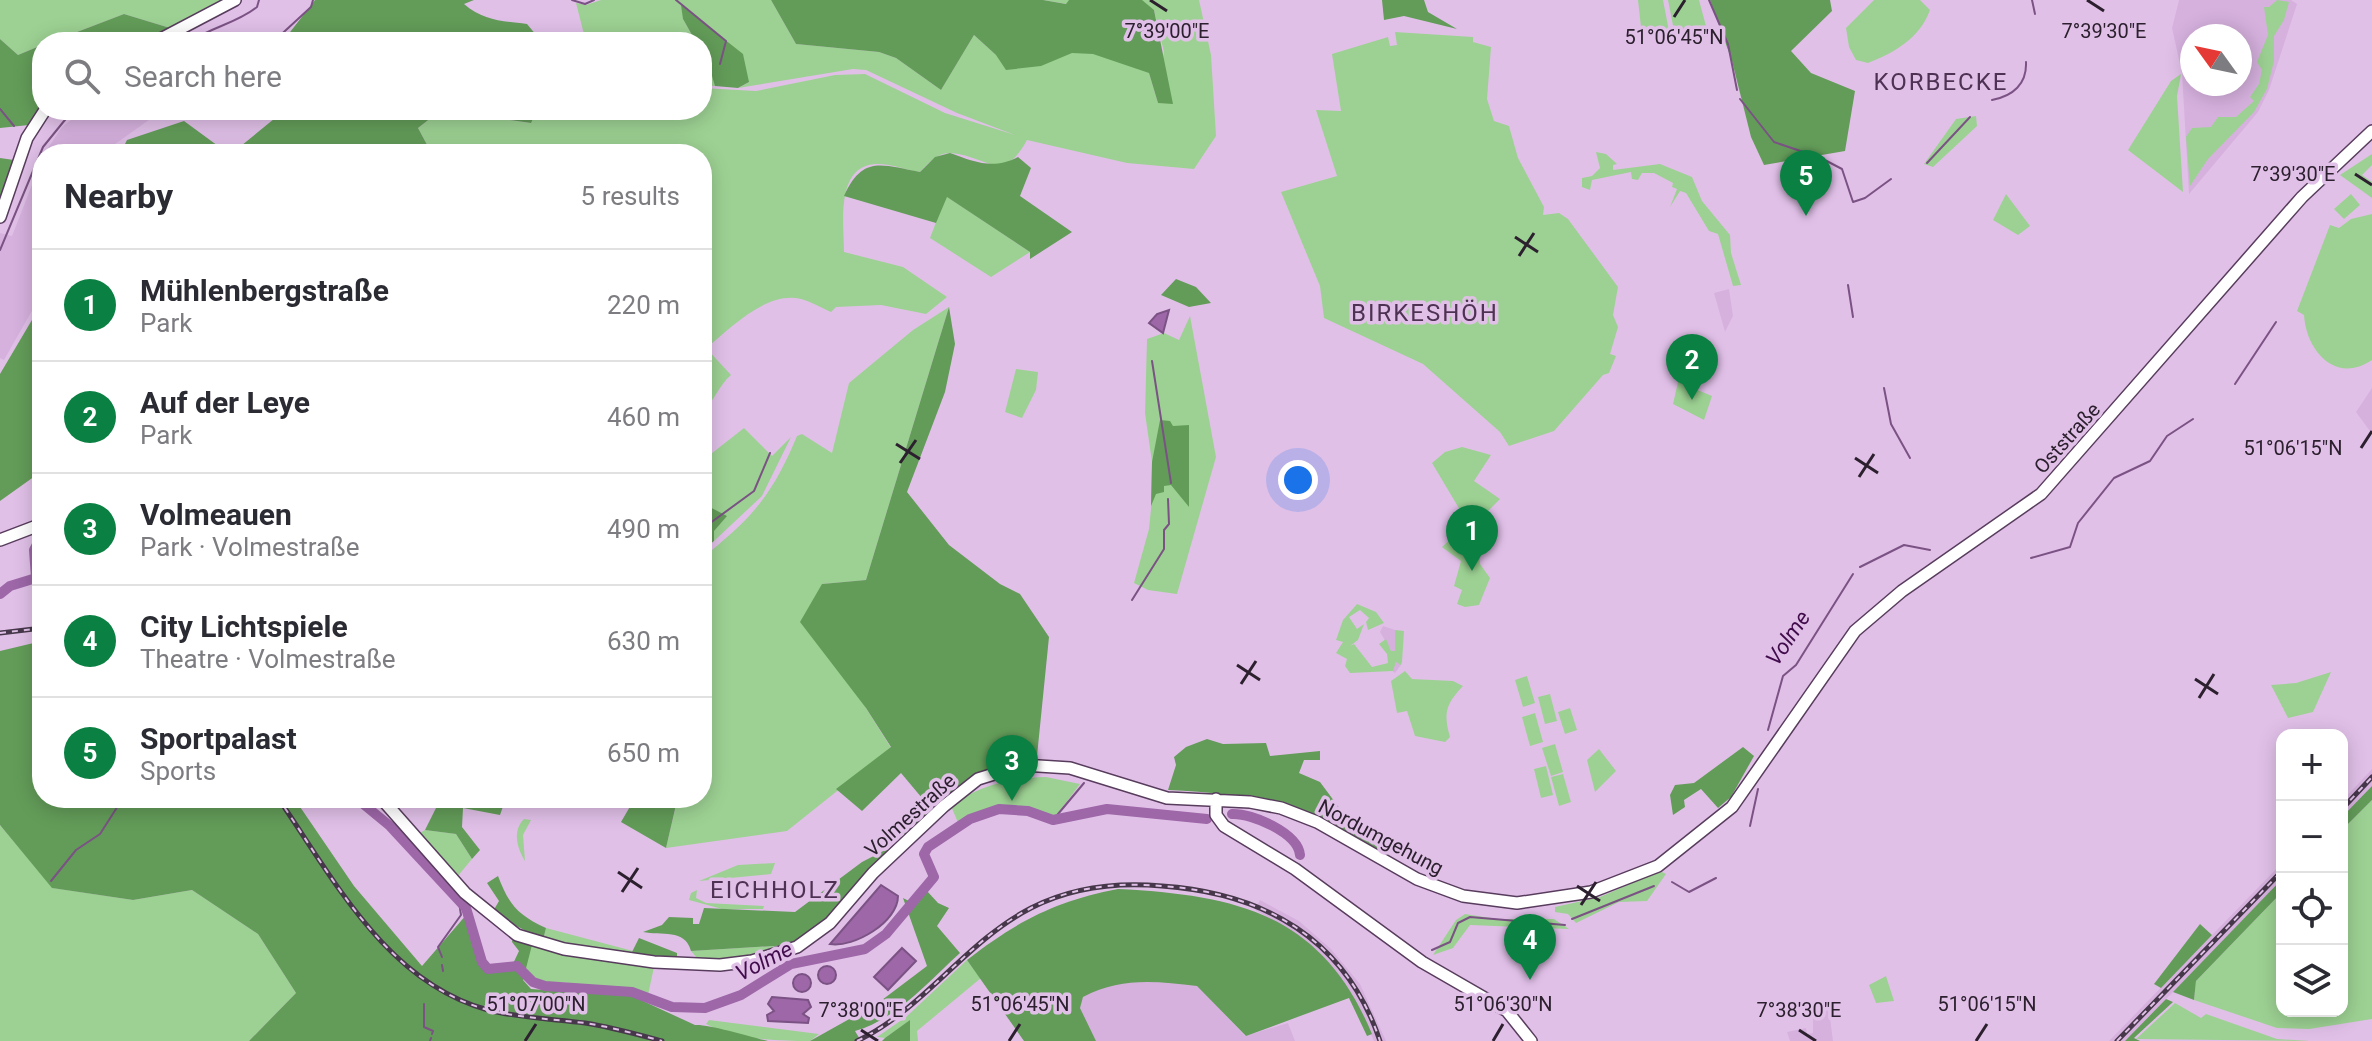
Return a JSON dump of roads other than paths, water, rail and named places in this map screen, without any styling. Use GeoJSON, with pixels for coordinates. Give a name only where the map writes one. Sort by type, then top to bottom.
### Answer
{"type":"FeatureCollection","features":[{"type":"Feature","properties":{"kind":"main road"},"geometry":{"type":"LineString","coordinates":[[174,32],[235,0]]}},
{"type":"Feature","properties":{"kind":"main road"},"geometry":{"type":"LineString","coordinates":[[0,217],[27,138],[39,120]]}},
{"type":"Feature","properties":{"kind":"main road","name":"Oststraße"},"geometry":{"type":"LineString","coordinates":[[1738,798],[1775,747],[1818,678],[1861,625],[1902,591],[2041,494],[2302,197],[2372,131]]}},
{"type":"Feature","properties":{"kind":"main road"},"geometry":{"type":"LineString","coordinates":[[0,540],[32,528]]}},
{"type":"Feature","properties":{"kind":"main road","name":"Volmestraße"},"geometry":{"type":"LineString","coordinates":[[389,808],[425,851],[482,909],[502,926],[528,940],[654,962],[720,965],[766,958],[808,941],[934,814],[978,779],[1003,769],[1036,765],[1070,768],[1167,798],[1216,799]]}},
{"type":"Feature","properties":{"kind":"main road"},"geometry":{"type":"LineString","coordinates":[[1167,798],[1198,804],[1218,821],[1295,869],[1422,962],[1507,1011],[1531,1041]]}},
{"type":"Feature","properties":{"kind":"main road","name":"Nordumgehung"},"geometry":{"type":"LineString","coordinates":[[1216,799],[1250,802],[1292,812],[1437,887],[1474,898],[1517,903],[1591,892],[1658,866],[1689,844],[1738,798]]}},
{"type":"Feature","properties":{"kind":"main road"},"geometry":{"type":"LineString","coordinates":[[1216,799],[1218,821]]}},
{"type":"Feature","properties":{"kind":"waterway"},"geometry":{"type":"LineString","coordinates":[[208,32],[249,13],[257,7],[259,0]]}},
{"type":"Feature","properties":{"kind":"waterway"},"geometry":{"type":"LineString","coordinates":[[284,32],[311,7],[313,0]]}},
{"type":"Feature","properties":{"kind":"waterway"},"geometry":{"type":"LineString","coordinates":[[572,0],[585,4],[594,0]]}},
{"type":"Feature","properties":{"kind":"waterway"},"geometry":{"type":"LineString","coordinates":[[676,0],[726,41],[720,64]]}},
{"type":"Feature","properties":{"kind":"waterway"},"geometry":{"type":"LineString","coordinates":[[1709,0],[1728,44],[1737,90]]}},
{"type":"Feature","properties":{"kind":"waterway","name":"KORBECKE"},"geometry":{"type":"LineString","coordinates":[[2032,0],[2035,14]]}},
{"type":"Feature","properties":{"kind":"waterway","name":"KORBECKE"},"geometry":{"type":"LineString","coordinates":[[1992,100],[2017,88],[2024,77],[2026,62]]}},
{"type":"Feature","properties":{"kind":"waterway"},"geometry":{"type":"LineString","coordinates":[[1740,99],[1774,142],[1821,158],[1842,169],[1853,202],[1865,198],[1891,179]]}},
{"type":"Feature","properties":{"kind":"waterway"},"geometry":{"type":"LineString","coordinates":[[0,109],[14,126]]}},
{"type":"Feature","properties":{"kind":"waterway","name":"KORBECKE"},"geometry":{"type":"LineString","coordinates":[[1927,163],[1970,117]]}},
{"type":"Feature","properties":{"kind":"waterway"},"geometry":{"type":"LineString","coordinates":[[45,144],[65,120]]}},
{"type":"Feature","properties":{"kind":"waterway"},"geometry":{"type":"LineString","coordinates":[[0,250],[32,173]]}},
{"type":"Feature","properties":{"kind":"waterway","name":"KORBECKE"},"geometry":{"type":"LineString","coordinates":[[1848,285],[1853,317]]}},
{"type":"Feature","properties":{"kind":"waterway","name":"Volme"},"geometry":{"type":"LineString","coordinates":[[2235,384],[2276,322]]}},
{"type":"Feature","properties":{"kind":"waterway"},"geometry":{"type":"LineString","coordinates":[[1152,361],[1171,483]]}},
{"type":"Feature","properties":{"kind":"waterway","name":"KORBECKE"},"geometry":{"type":"LineString","coordinates":[[1884,388],[1891,424],[1910,458]]}},
{"type":"Feature","properties":{"kind":"waterway","name":"Volme"},"geometry":{"type":"LineString","coordinates":[[2031,558],[2070,547],[2078,523],[2114,478],[2150,461],[2167,436],[2193,419]]}},
{"type":"Feature","properties":{"kind":"waterway"},"geometry":{"type":"LineString","coordinates":[[712,522],[754,491],[770,453]]}},
{"type":"Feature","properties":{"kind":"waterway"},"geometry":{"type":"LineString","coordinates":[[1132,600],[1164,549],[1164,530],[1169,524],[1168,499]]}},
{"type":"Feature","properties":{"kind":"waterway","name":"Volme"},"geometry":{"type":"LineString","coordinates":[[1860,567],[1904,545],[1930,550]]}},
{"type":"Feature","properties":{"kind":"waterway","name":"Volme"},"geometry":{"type":"LineString","coordinates":[[1768,730],[1783,676],[1796,665],[1853,574]]}},
{"type":"Feature","properties":{"kind":"waterway","name":"Volme"},"geometry":{"type":"LineString","coordinates":[[0,594],[10,586],[32,579]]}},
{"type":"Feature","properties":{"kind":"waterway"},"geometry":{"type":"LineString","coordinates":[[1053,820],[1084,783]]}},
{"type":"Feature","properties":{"kind":"waterway","name":"Volme"},"geometry":{"type":"LineString","coordinates":[[1750,826],[1758,789]]}},
{"type":"Feature","properties":{"kind":"waterway"},"geometry":{"type":"LineString","coordinates":[[51,881],[76,850],[100,834],[117,808]]}},
{"type":"Feature","properties":{"kind":"waterway","name":"Volme"},"geometry":{"type":"LineString","coordinates":[[368,808],[390,826],[466,908],[482,962],[488,969],[517,966],[533,982],[545,986],[632,992],[672,1007],[705,1008],[741,995],[791,964],[865,949],[886,934],[934,877],[924,854],[928,847],[970,819],[999,809],[1028,811],[1053,820],[1107,809],[1207,819]]}},
{"type":"Feature","properties":{"kind":"waterway","name":"Volme"},"geometry":{"type":"LineString","coordinates":[[1232,814],[1251,817],[1283,832],[1300,855]]}},
{"type":"Feature","properties":{"kind":"waterway","name":"Volme"},"geometry":{"type":"LineString","coordinates":[[1672,882],[1689,892],[1716,878]]}},
{"type":"Feature","properties":{"kind":"waterway","name":"Volme"},"geometry":{"type":"LineString","coordinates":[[1572,919],[1654,886]]}},
{"type":"Feature","properties":{"kind":"waterway"},"geometry":{"type":"LineString","coordinates":[[442,957],[438,947],[461,915],[459,902]]}},
{"type":"Feature","properties":{"kind":"waterway","name":"Volme"},"geometry":{"type":"LineString","coordinates":[[1432,950],[1450,942],[1458,923],[1470,917],[1565,925]]}},
{"type":"Feature","properties":{"kind":"waterway"},"geometry":{"type":"LineString","coordinates":[[442,965],[443,971]]}},
{"type":"Feature","properties":{"kind":"waterway"},"geometry":{"type":"LineString","coordinates":[[424,1004],[424,1027],[433,1031],[432,1034]]}},
{"type":"Feature","properties":{"kind":"railway"},"geometry":{"type":"LineString","coordinates":[[0,633],[32,629]]}},
{"type":"Feature","properties":{"kind":"railway"},"geometry":{"type":"LineString","coordinates":[[2348,803],[2372,777]]}},
{"type":"Feature","properties":{"kind":"railway"},"geometry":{"type":"LineString","coordinates":[[285,808],[366,924],[391,952],[420,976],[452,996],[488,1010],[595,1025],[662,1041]]}},
{"type":"Feature","properties":{"kind":"railway"},"geometry":{"type":"LineString","coordinates":[[2117,1041],[2280,873]]}},
{"type":"Feature","properties":{"kind":"railway"},"geometry":{"type":"LineString","coordinates":[[857,1041],[903,1012],[985,939],[1031,908],[1078,891],[1128,885],[1199,890],[1267,911],[1296,928],[1323,949],[1346,975],[1365,1005],[1380,1041]]}},
{"type":"Feature","properties":{"kind":"place","name":"Sportpalast"},"geometry":{"type":"Point","coordinates":[1806,216]}},
{"type":"Feature","properties":{"kind":"place","name":"Auf der Leye"},"geometry":{"type":"Point","coordinates":[1692,400]}},
{"type":"Feature","properties":{"kind":"place","name":"Mühlenbergstraße"},"geometry":{"type":"Point","coordinates":[1472,571]}},
{"type":"Feature","properties":{"kind":"place","name":"Volmeauen"},"geometry":{"type":"Point","coordinates":[1012,801]}},
{"type":"Feature","properties":{"kind":"place","name":"City Lichtspiele"},"geometry":{"type":"Point","coordinates":[1530,980]}},
{"type":"Feature","properties":{"kind":"district","name":"KORBECKE"},"geometry":{"type":"Point","coordinates":[1941,82]}},
{"type":"Feature","properties":{"kind":"district","name":"BIRKESHÖH"},"geometry":{"type":"Point","coordinates":[1425,313]}},
{"type":"Feature","properties":{"kind":"district","name":"EICHHOLZ"},"geometry":{"type":"Point","coordinates":[775,890]}}]}
